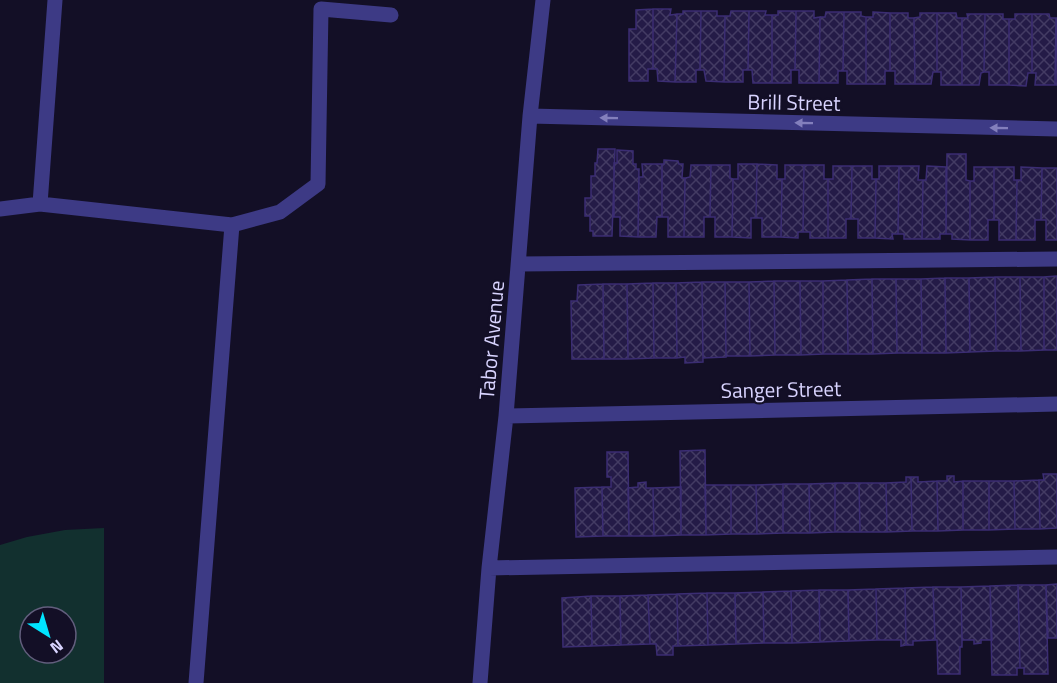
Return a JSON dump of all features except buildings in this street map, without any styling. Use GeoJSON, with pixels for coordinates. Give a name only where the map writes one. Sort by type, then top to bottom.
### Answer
{"type":"FeatureCollection","features":[{"type":"Feature","properties":{"kind":"street"},"geometry":{"type":"LineString","coordinates":[[40,204],[55,0]]}},
{"type":"Feature","properties":{"kind":"street","name":"Tabor Avenue"},"geometry":{"type":"LineString","coordinates":[[480,683],[489,568],[506,416],[530,116],[543,0]]}},
{"type":"Feature","properties":{"kind":"street"},"geometry":{"type":"LineString","coordinates":[[0,208],[40,204],[232,225],[280,212],[318,184],[321,9],[391,15]]}},
{"type":"Feature","properties":{"kind":"street","name":"Brill Street"},"geometry":{"type":"LineString","coordinates":[[530,116],[1057,129]]}},
{"type":"Feature","properties":{"kind":"street"},"geometry":{"type":"LineString","coordinates":[[196,683],[232,225]]}},
{"type":"Feature","properties":{"kind":"street"},"geometry":{"type":"LineString","coordinates":[[519,264],[1057,259]]}},
{"type":"Feature","properties":{"kind":"street","name":"Sanger Street"},"geometry":{"type":"LineString","coordinates":[[506,416],[1057,404]]}},
{"type":"Feature","properties":{"kind":"street"},"geometry":{"type":"LineString","coordinates":[[489,568],[1057,557]]}},
{"type":"Feature","properties":{"kind":"green space"},"geometry":{"type":"Polygon","coordinates":[[[104,528],[104,683],[0,683],[0,545],[65,530],[104,528]]]}}]}
